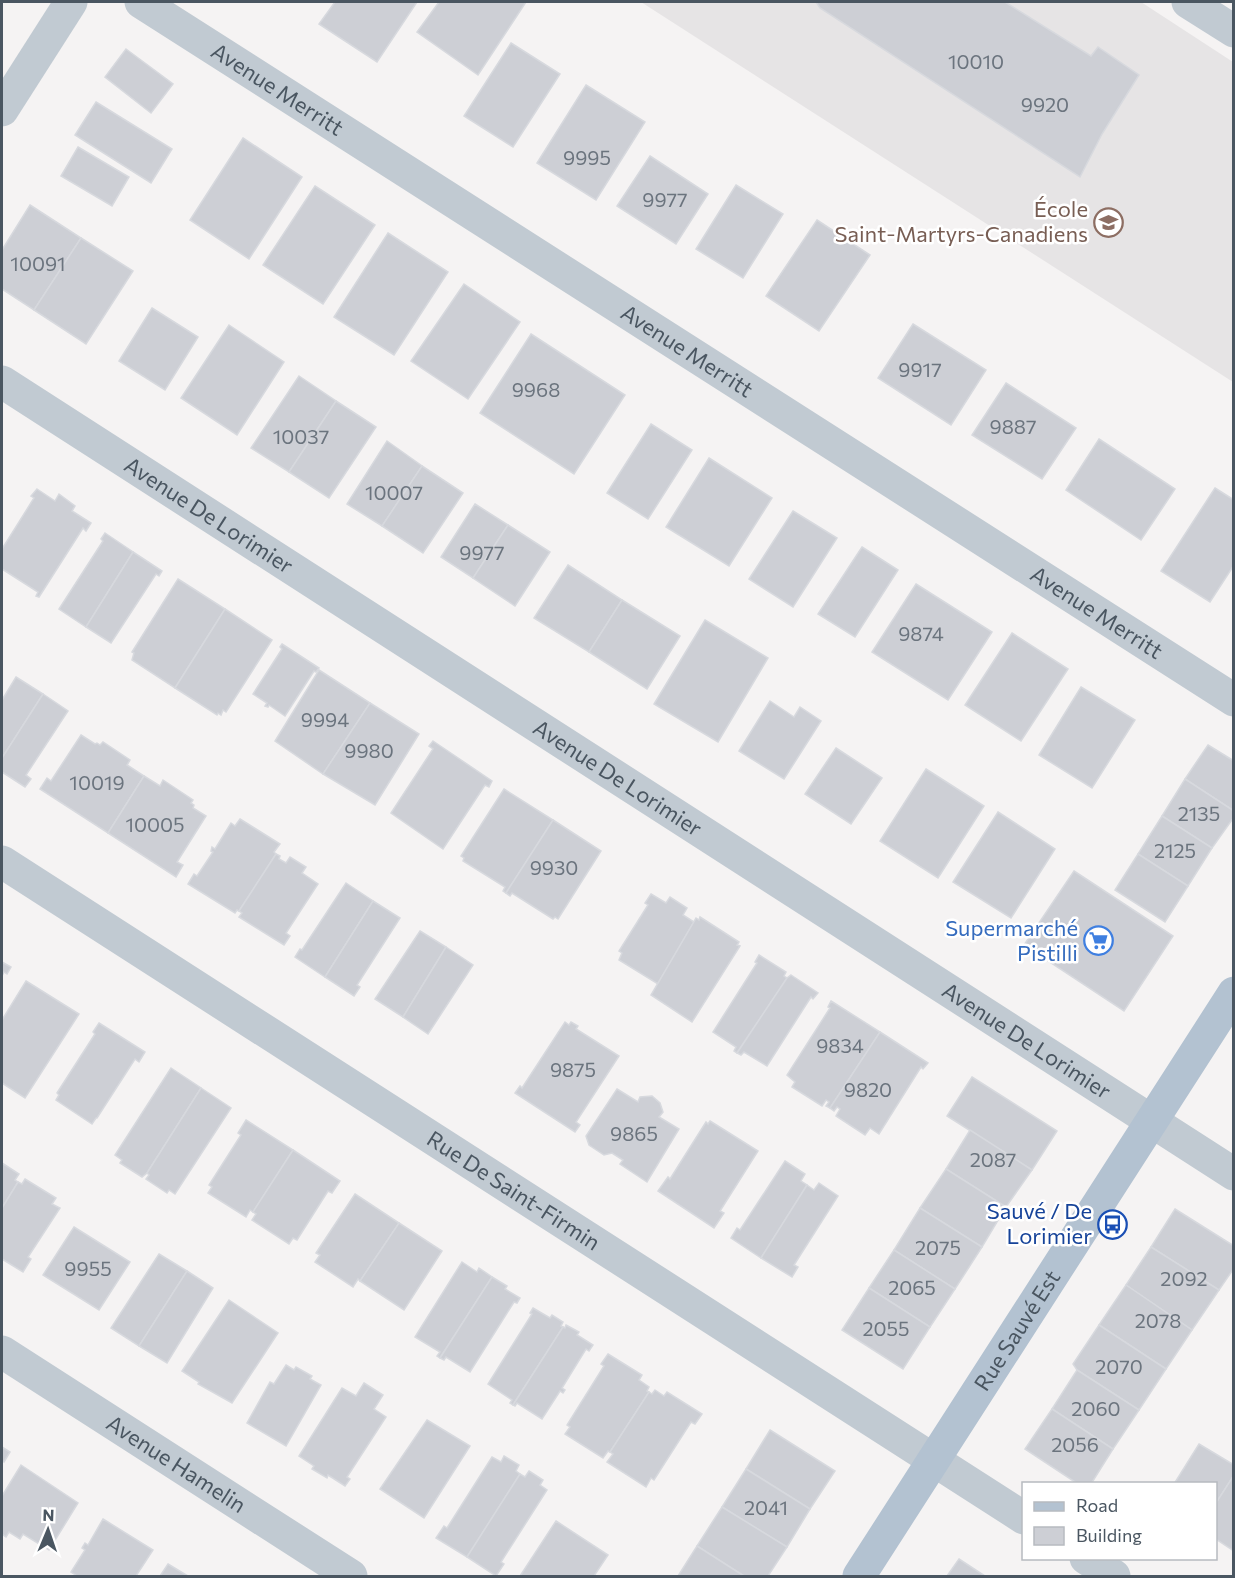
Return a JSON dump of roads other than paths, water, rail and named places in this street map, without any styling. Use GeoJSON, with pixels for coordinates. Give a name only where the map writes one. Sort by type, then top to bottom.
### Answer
{"type":"FeatureCollection","features":[{"type":"Feature","properties":{"kind":"main road","name":"Rue Sauvé Est"},"geometry":{"type":"LineString","coordinates":[[858,1576],[1233,993]]}},
{"type":"Feature","properties":{"kind":"street"},"geometry":{"type":"LineString","coordinates":[[2,110],[71,2]]}},
{"type":"Feature","properties":{"kind":"street","name":"Avenue Merritt"},"geometry":{"type":"LineString","coordinates":[[141,2],[1233,700]]}},
{"type":"Feature","properties":{"kind":"street"},"geometry":{"type":"LineString","coordinates":[[1188,2],[1233,31]]}},
{"type":"Feature","properties":{"kind":"street","name":"Avenue De Lorimier"},"geometry":{"type":"LineString","coordinates":[[2,382],[1233,1174]]}},
{"type":"Feature","properties":{"kind":"street","name":"Rue De Saint-Firmin"},"geometry":{"type":"LineString","coordinates":[[2,862],[1022,1517]]}},
{"type":"Feature","properties":{"kind":"street","name":"Avenue Hamelin"},"geometry":{"type":"LineString","coordinates":[[2,1352],[351,1576]]}},
{"type":"Feature","properties":{"kind":"street"},"geometry":{"type":"LineString","coordinates":[[1089,1560],[1114,1576]]}},
{"type":"Feature","properties":{"kind":"place","name":"École Saint-Martyrs-Canadiens"},"geometry":{"type":"Point","coordinates":[1109,222]}},
{"type":"Feature","properties":{"kind":"place","name":"Supermarché Pistilli"},"geometry":{"type":"Point","coordinates":[1099,941]}},
{"type":"Feature","properties":{"kind":"place","name":"Sauvé / De Lorimier"},"geometry":{"type":"Point","coordinates":[1113,1224]}}]}
